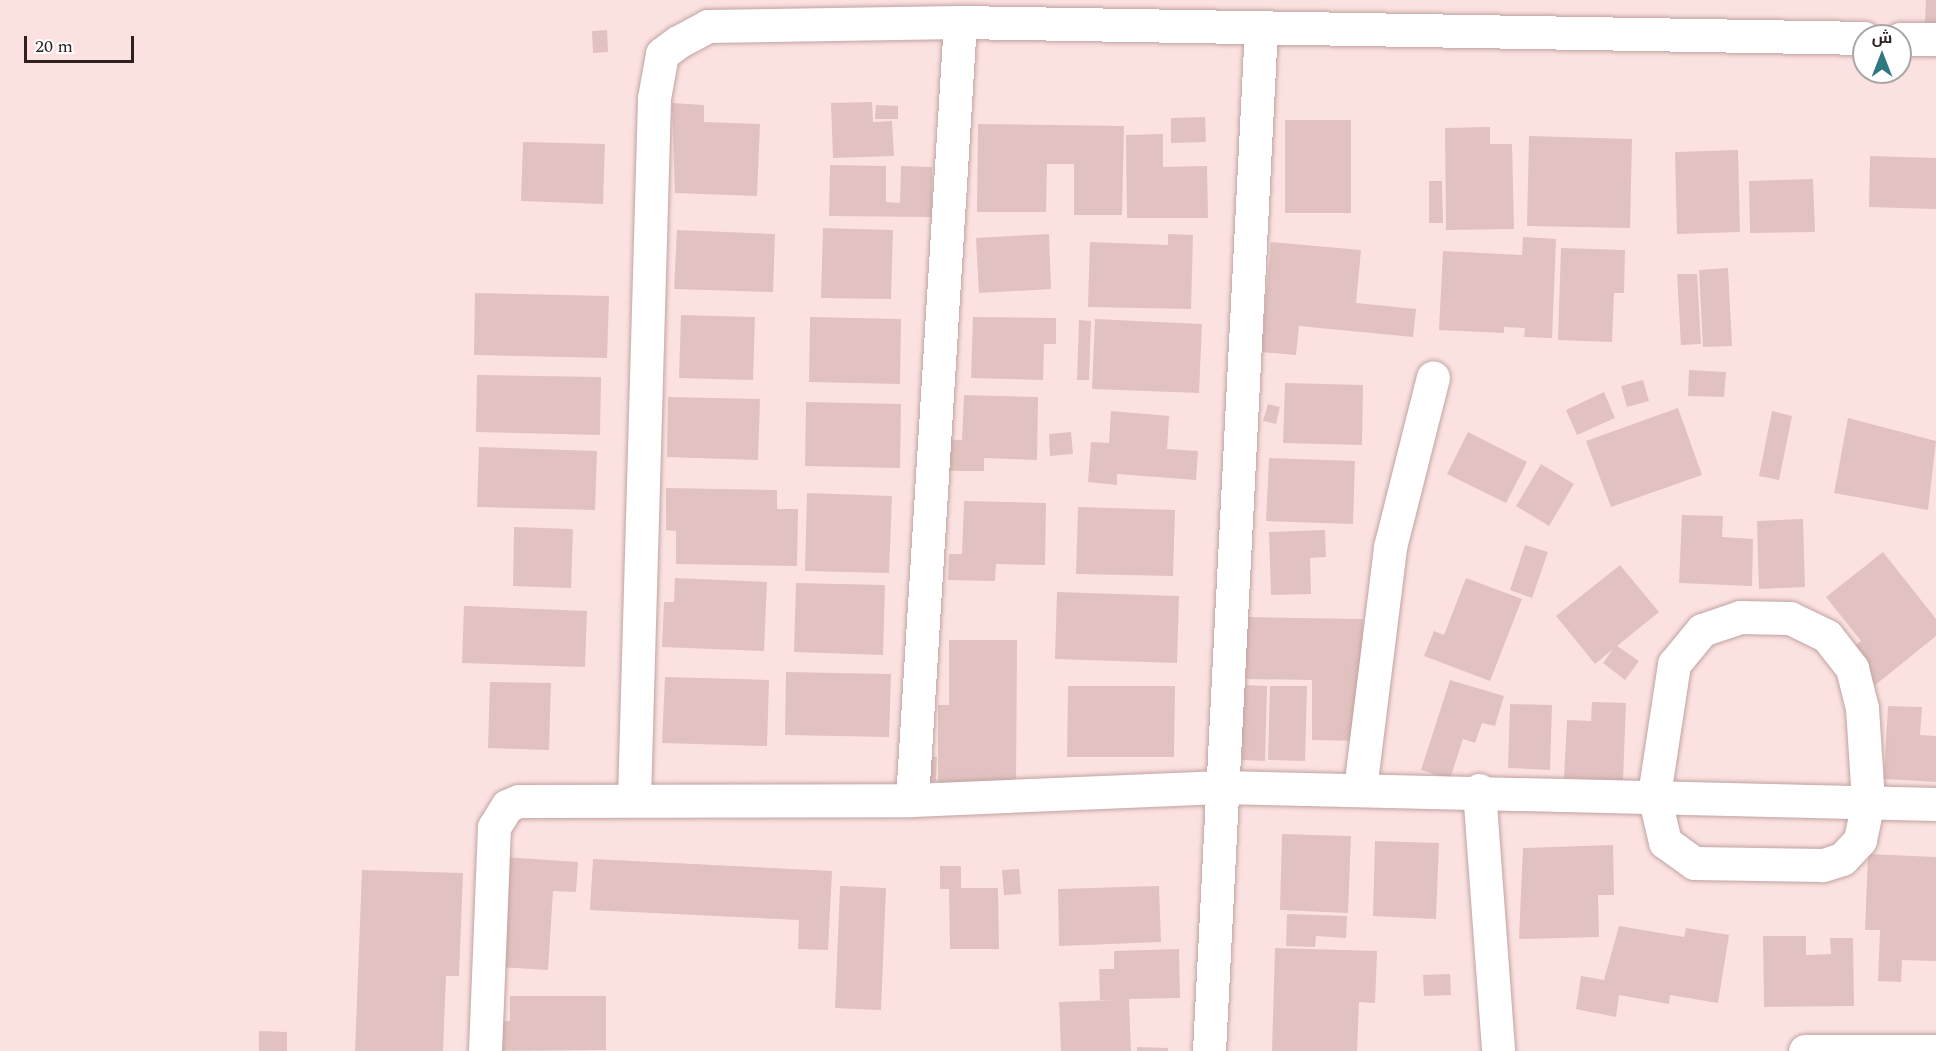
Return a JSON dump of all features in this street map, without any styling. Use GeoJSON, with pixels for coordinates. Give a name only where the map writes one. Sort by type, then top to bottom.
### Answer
{"type":"FeatureCollection","features":[{"type":"Feature","properties":{"kind":"street"},"geometry":{"type":"LineString","coordinates":[[912,800],[960,22]]}},
{"type":"Feature","properties":{"kind":"street"},"geometry":{"type":"LineString","coordinates":[[634,798],[653,110],[662,54],[708,26],[960,22],[1852,38]]}},
{"type":"Feature","properties":{"kind":"street"},"geometry":{"type":"LineString","coordinates":[[1209,1051],[1261,29]]}},
{"type":"Feature","properties":{"kind":"street"},"geometry":{"type":"LineString","coordinates":[[1912,39],[1936,39]]}},
{"type":"Feature","properties":{"kind":"street"},"geometry":{"type":"LineString","coordinates":[[1360,789],[1390,547],[1433,377]]}},
{"type":"Feature","properties":{"kind":"street"},"geometry":{"type":"LineString","coordinates":[[1740,617],[1790,618],[1827,636],[1852,668],[1862,708],[1868,802],[1860,840],[1842,860],[1823,865],[1694,863],[1665,842],[1654,795],[1674,664],[1702,630],[1740,617]]}},
{"type":"Feature","properties":{"kind":"street"},"geometry":{"type":"LineString","coordinates":[[485,1051],[499,814],[519,801],[634,798],[912,800],[1222,787],[1479,790],[1936,804]]}},
{"type":"Feature","properties":{"kind":"street"},"geometry":{"type":"LineString","coordinates":[[1479,790],[1498,1051]]}},
{"type":"Feature","properties":{"kind":"street"},"geometry":{"type":"LineString","coordinates":[[1805,1051],[1936,1051]]}},
{"type":"Feature","properties":{"kind":"building"},"geometry":{"type":"Polygon","coordinates":[[[1926,0],[1936,0],[1936,42],[1924,41],[1926,0]]]}},
{"type":"Feature","properties":{"kind":"building"},"geometry":{"type":"Polygon","coordinates":[[[607,30],[608,52],[593,53],[592,31],[607,30]]]}},
{"type":"Feature","properties":{"kind":"building"},"geometry":{"type":"Polygon","coordinates":[[[872,102],[873,122],[892,121],[894,156],[833,158],[831,103],[872,102]]]}},
{"type":"Feature","properties":{"kind":"building"},"geometry":{"type":"Polygon","coordinates":[[[672,103],[704,105],[704,122],[760,124],[757,196],[675,193],[672,103]]]}},
{"type":"Feature","properties":{"kind":"building"},"geometry":{"type":"Polygon","coordinates":[[[876,105],[898,106],[898,119],[875,119],[876,105]]]}},
{"type":"Feature","properties":{"kind":"building"},"geometry":{"type":"Polygon","coordinates":[[[1205,117],[1206,142],[1171,143],[1171,118],[1205,117]]]}},
{"type":"Feature","properties":{"kind":"building"},"geometry":{"type":"Polygon","coordinates":[[[1285,120],[1351,120],[1351,213],[1285,213],[1285,120]]]}},
{"type":"Feature","properties":{"kind":"building"},"geometry":{"type":"Polygon","coordinates":[[[978,124],[1124,126],[1122,215],[1074,215],[1074,164],[1047,164],[1046,212],[977,212],[978,124]]]}},
{"type":"Feature","properties":{"kind":"building"},"geometry":{"type":"Polygon","coordinates":[[[1490,127],[1490,144],[1512,144],[1514,229],[1446,230],[1445,128],[1490,127]]]}},
{"type":"Feature","properties":{"kind":"building"},"geometry":{"type":"Polygon","coordinates":[[[1163,134],[1163,167],[1207,166],[1208,218],[1127,218],[1126,135],[1163,134]]]}},
{"type":"Feature","properties":{"kind":"building"},"geometry":{"type":"Polygon","coordinates":[[[1529,136],[1632,139],[1630,228],[1527,226],[1529,136]]]}},
{"type":"Feature","properties":{"kind":"building"},"geometry":{"type":"Polygon","coordinates":[[[523,142],[605,144],[603,204],[521,201],[523,142]]]}},
{"type":"Feature","properties":{"kind":"building"},"geometry":{"type":"Polygon","coordinates":[[[1738,150],[1740,232],[1677,234],[1675,152],[1738,150]]]}},
{"type":"Feature","properties":{"kind":"building"},"geometry":{"type":"Polygon","coordinates":[[[1870,156],[1936,158],[1936,209],[1869,207],[1870,156]]]}},
{"type":"Feature","properties":{"kind":"building"},"geometry":{"type":"Polygon","coordinates":[[[830,165],[886,166],[886,202],[900,203],[901,166],[932,167],[932,217],[829,216],[830,165]]]}},
{"type":"Feature","properties":{"kind":"building"},"geometry":{"type":"Polygon","coordinates":[[[1813,179],[1815,232],[1750,233],[1749,181],[1813,179]]]}},
{"type":"Feature","properties":{"kind":"building"},"geometry":{"type":"Polygon","coordinates":[[[1429,181],[1442,181],[1443,223],[1429,223],[1429,181]]]}},
{"type":"Feature","properties":{"kind":"building"},"geometry":{"type":"Polygon","coordinates":[[[823,228],[893,230],[891,299],[821,298],[823,228]]]}},
{"type":"Feature","properties":{"kind":"building"},"geometry":{"type":"Polygon","coordinates":[[[677,230],[775,234],[773,292],[674,289],[677,230]]]}},
{"type":"Feature","properties":{"kind":"building"},"geometry":{"type":"Polygon","coordinates":[[[1049,234],[1051,289],[979,293],[976,238],[1049,234]]]}},
{"type":"Feature","properties":{"kind":"building"},"geometry":{"type":"Polygon","coordinates":[[[1168,234],[1193,235],[1191,309],[1088,307],[1090,242],[1168,245],[1168,234]]]}},
{"type":"Feature","properties":{"kind":"building"},"geometry":{"type":"Polygon","coordinates":[[[1523,237],[1556,239],[1552,338],[1524,337],[1525,328],[1504,327],[1504,333],[1439,330],[1443,251],[1522,255],[1523,237]]]}},
{"type":"Feature","properties":{"kind":"building"},"geometry":{"type":"Polygon","coordinates":[[[1271,242],[1361,250],[1356,303],[1416,309],[1413,337],[1299,326],[1296,355],[1261,352],[1271,242]]]}},
{"type":"Feature","properties":{"kind":"building"},"geometry":{"type":"Polygon","coordinates":[[[1561,248],[1625,250],[1624,293],[1614,293],[1612,342],[1558,340],[1561,248]]]}},
{"type":"Feature","properties":{"kind":"building"},"geometry":{"type":"Polygon","coordinates":[[[1728,268],[1732,346],[1703,347],[1699,270],[1728,268]]]}},
{"type":"Feature","properties":{"kind":"building"},"geometry":{"type":"Polygon","coordinates":[[[1677,274],[1697,274],[1701,344],[1681,345],[1677,274]]]}},
{"type":"Feature","properties":{"kind":"building"},"geometry":{"type":"Polygon","coordinates":[[[475,293],[609,296],[607,358],[474,355],[475,293]]]}},
{"type":"Feature","properties":{"kind":"building"},"geometry":{"type":"Polygon","coordinates":[[[681,315],[755,317],[753,380],[679,378],[681,315]]]}},
{"type":"Feature","properties":{"kind":"building"},"geometry":{"type":"Polygon","coordinates":[[[810,317],[901,319],[900,384],[809,382],[810,317]]]}},
{"type":"Feature","properties":{"kind":"building"},"geometry":{"type":"Polygon","coordinates":[[[973,317],[1056,318],[1056,344],[1044,344],[1043,380],[971,378],[973,317]]]}},
{"type":"Feature","properties":{"kind":"building"},"geometry":{"type":"Polygon","coordinates":[[[1095,319],[1202,324],[1199,393],[1092,389],[1095,319]]]}},
{"type":"Feature","properties":{"kind":"building"},"geometry":{"type":"Polygon","coordinates":[[[1079,320],[1091,321],[1089,380],[1077,380],[1079,320]]]}},
{"type":"Feature","properties":{"kind":"building"},"geometry":{"type":"Polygon","coordinates":[[[1689,370],[1726,372],[1724,397],[1688,396],[1689,370]]]}},
{"type":"Feature","properties":{"kind":"building"},"geometry":{"type":"Polygon","coordinates":[[[477,375],[601,377],[600,435],[476,432],[477,375]]]}},
{"type":"Feature","properties":{"kind":"building"},"geometry":{"type":"Polygon","coordinates":[[[1643,380],[1649,401],[1627,407],[1621,386],[1643,380]]]}},
{"type":"Feature","properties":{"kind":"building"},"geometry":{"type":"Polygon","coordinates":[[[1285,383],[1363,385],[1362,445],[1283,443],[1285,383]]]}},
{"type":"Feature","properties":{"kind":"building"},"geometry":{"type":"Polygon","coordinates":[[[1604,392],[1615,418],[1577,435],[1566,410],[1604,392]]]}},
{"type":"Feature","properties":{"kind":"building"},"geometry":{"type":"Polygon","coordinates":[[[964,395],[1038,397],[1037,460],[984,458],[984,471],[938,471],[939,439],[962,440],[964,395]]]}},
{"type":"Feature","properties":{"kind":"building"},"geometry":{"type":"Polygon","coordinates":[[[668,397],[760,399],[758,460],[667,457],[668,397]]]}},
{"type":"Feature","properties":{"kind":"building"},"geometry":{"type":"Polygon","coordinates":[[[806,402],[901,404],[900,468],[805,466],[806,402]]]}},
{"type":"Feature","properties":{"kind":"building"},"geometry":{"type":"Polygon","coordinates":[[[1268,404],[1280,407],[1276,424],[1263,421],[1268,404]]]}},
{"type":"Feature","properties":{"kind":"building"},"geometry":{"type":"Polygon","coordinates":[[[1678,408],[1702,475],[1611,507],[1586,441],[1678,408]]]}},
{"type":"Feature","properties":{"kind":"building"},"geometry":{"type":"Polygon","coordinates":[[[1111,411],[1169,416],[1167,449],[1198,451],[1196,480],[1117,474],[1117,485],[1088,482],[1091,442],[1109,443],[1111,411]]]}},
{"type":"Feature","properties":{"kind":"building"},"geometry":{"type":"Polygon","coordinates":[[[1772,411],[1792,416],[1779,480],[1759,476],[1772,411]]]}},
{"type":"Feature","properties":{"kind":"building"},"geometry":{"type":"Polygon","coordinates":[[[1848,418],[1936,441],[1928,510],[1834,493],[1848,418]]]}},
{"type":"Feature","properties":{"kind":"building"},"geometry":{"type":"Polygon","coordinates":[[[1071,432],[1073,454],[1050,456],[1049,434],[1071,432]]]}},
{"type":"Feature","properties":{"kind":"building"},"geometry":{"type":"Polygon","coordinates":[[[1468,432],[1527,462],[1506,503],[1447,474],[1468,432]]]}},
{"type":"Feature","properties":{"kind":"building"},"geometry":{"type":"Polygon","coordinates":[[[479,447],[597,451],[595,510],[477,507],[479,447]]]}},
{"type":"Feature","properties":{"kind":"building"},"geometry":{"type":"Polygon","coordinates":[[[1269,458],[1355,461],[1353,524],[1266,521],[1269,458]]]}},
{"type":"Feature","properties":{"kind":"building"},"geometry":{"type":"Polygon","coordinates":[[[1541,464],[1574,484],[1549,526],[1516,506],[1541,464]]]}},
{"type":"Feature","properties":{"kind":"building"},"geometry":{"type":"Polygon","coordinates":[[[666,488],[777,490],[777,509],[798,509],[797,566],[676,564],[676,531],[666,530],[666,488]]]}},
{"type":"Feature","properties":{"kind":"building"},"geometry":{"type":"Polygon","coordinates":[[[807,493],[892,496],[889,573],[805,571],[807,493]]]}},
{"type":"Feature","properties":{"kind":"building"},"geometry":{"type":"Polygon","coordinates":[[[964,501],[1046,503],[1045,565],[996,564],[995,581],[948,580],[949,554],[962,554],[964,501]]]}},
{"type":"Feature","properties":{"kind":"building"},"geometry":{"type":"Polygon","coordinates":[[[1078,507],[1175,510],[1173,576],[1076,574],[1078,507]]]}},
{"type":"Feature","properties":{"kind":"building"},"geometry":{"type":"Polygon","coordinates":[[[1682,515],[1723,516],[1722,537],[1753,539],[1752,586],[1679,583],[1682,515]]]}},
{"type":"Feature","properties":{"kind":"building"},"geometry":{"type":"Polygon","coordinates":[[[1803,519],[1805,587],[1759,589],[1757,521],[1803,519]]]}},
{"type":"Feature","properties":{"kind":"building"},"geometry":{"type":"Polygon","coordinates":[[[514,527],[573,529],[571,588],[513,586],[514,527]]]}},
{"type":"Feature","properties":{"kind":"building"},"geometry":{"type":"Polygon","coordinates":[[[1325,530],[1326,557],[1310,558],[1311,594],[1271,595],[1269,532],[1325,530]]]}},
{"type":"Feature","properties":{"kind":"building"},"geometry":{"type":"Polygon","coordinates":[[[1525,545],[1548,552],[1532,598],[1510,590],[1525,545]]]}},
{"type":"Feature","properties":{"kind":"building"},"geometry":{"type":"Polygon","coordinates":[[[1883,552],[1936,619],[1936,636],[1869,690],[1842,656],[1861,641],[1826,597],[1883,552]]]}},
{"type":"Feature","properties":{"kind":"building"},"geometry":{"type":"Polygon","coordinates":[[[1620,565],[1659,612],[1617,646],[1639,661],[1625,680],[1603,663],[1613,649],[1595,664],[1556,616],[1620,565]]]}},
{"type":"Feature","properties":{"kind":"building"},"geometry":{"type":"Polygon","coordinates":[[[675,578],[767,582],[764,651],[662,647],[664,602],[674,602],[675,578]]]}},
{"type":"Feature","properties":{"kind":"building"},"geometry":{"type":"Polygon","coordinates":[[[1466,578],[1522,599],[1490,681],[1424,656],[1434,631],[1444,635],[1466,578]]]}},
{"type":"Feature","properties":{"kind":"building"},"geometry":{"type":"Polygon","coordinates":[[[796,583],[885,585],[883,655],[794,652],[796,583]]]}},
{"type":"Feature","properties":{"kind":"building"},"geometry":{"type":"Polygon","coordinates":[[[1057,592],[1179,596],[1177,663],[1055,659],[1057,592]]]}},
{"type":"Feature","properties":{"kind":"building"},"geometry":{"type":"Polygon","coordinates":[[[464,606],[587,611],[585,667],[462,663],[464,606]]]}},
{"type":"Feature","properties":{"kind":"building"},"geometry":{"type":"Polygon","coordinates":[[[1247,617],[1363,619],[1361,741],[1312,740],[1312,680],[1246,679],[1247,617]]]}},
{"type":"Feature","properties":{"kind":"building"},"geometry":{"type":"Polygon","coordinates":[[[949,640],[1017,640],[1016,789],[938,789],[938,705],[949,705],[949,640]]]}},
{"type":"Feature","properties":{"kind":"building"},"geometry":{"type":"Polygon","coordinates":[[[786,672],[891,674],[889,737],[785,735],[786,672]]]}},
{"type":"Feature","properties":{"kind":"building"},"geometry":{"type":"Polygon","coordinates":[[[665,677],[769,680],[767,746],[662,743],[665,677]]]}},
{"type":"Feature","properties":{"kind":"building"},"geometry":{"type":"Polygon","coordinates":[[[1450,680],[1504,696],[1495,726],[1482,723],[1475,743],[1463,739],[1450,779],[1421,770],[1450,680]]]}},
{"type":"Feature","properties":{"kind":"building"},"geometry":{"type":"Polygon","coordinates":[[[490,682],[551,683],[549,750],[488,748],[490,682]]]}},
{"type":"Feature","properties":{"kind":"building"},"geometry":{"type":"Polygon","coordinates":[[[1243,685],[1267,686],[1265,761],[1242,760],[1243,685]]]}},
{"type":"Feature","properties":{"kind":"building"},"geometry":{"type":"Polygon","coordinates":[[[1068,686],[1175,686],[1174,757],[1067,757],[1068,686]]]}},
{"type":"Feature","properties":{"kind":"building"},"geometry":{"type":"Polygon","coordinates":[[[1270,686],[1307,686],[1305,761],[1268,760],[1270,686]]]}},
{"type":"Feature","properties":{"kind":"building"},"geometry":{"type":"Polygon","coordinates":[[[1592,702],[1626,703],[1623,780],[1564,778],[1567,720],[1591,721],[1592,702]]]}},
{"type":"Feature","properties":{"kind":"building"},"geometry":{"type":"Polygon","coordinates":[[[1510,704],[1552,705],[1550,770],[1508,768],[1510,704]]]}},
{"type":"Feature","properties":{"kind":"building"},"geometry":{"type":"Polygon","coordinates":[[[1888,706],[1922,707],[1920,735],[1936,736],[1936,782],[1884,779],[1888,706]]]}},
{"type":"Feature","properties":{"kind":"building"},"geometry":{"type":"Polygon","coordinates":[[[919,757],[937,757],[936,781],[918,781],[919,757]]]}},
{"type":"Feature","properties":{"kind":"building"},"geometry":{"type":"Polygon","coordinates":[[[1282,834],[1351,836],[1348,913],[1280,910],[1282,834]]]}},
{"type":"Feature","properties":{"kind":"building"},"geometry":{"type":"Polygon","coordinates":[[[1375,841],[1439,843],[1436,919],[1373,916],[1375,841]]]}},
{"type":"Feature","properties":{"kind":"building"},"geometry":{"type":"Polygon","coordinates":[[[1613,845],[1614,895],[1598,895],[1599,937],[1519,939],[1523,848],[1613,845]]]}},
{"type":"Feature","properties":{"kind":"building"},"geometry":{"type":"Polygon","coordinates":[[[1868,854],[1936,857],[1936,961],[1902,960],[1901,982],[1878,981],[1880,930],[1865,930],[1868,854]]]}},
{"type":"Feature","properties":{"kind":"building"},"geometry":{"type":"Polygon","coordinates":[[[505,857],[578,862],[576,892],[553,891],[548,970],[498,967],[505,857]]]}},
{"type":"Feature","properties":{"kind":"building"},"geometry":{"type":"Polygon","coordinates":[[[593,859],[832,871],[828,950],[798,949],[799,920],[590,910],[593,859]]]}},
{"type":"Feature","properties":{"kind":"building"},"geometry":{"type":"Polygon","coordinates":[[[940,866],[961,866],[961,888],[998,888],[999,949],[950,949],[949,889],[940,889],[940,866]]]}},
{"type":"Feature","properties":{"kind":"building"},"geometry":{"type":"Polygon","coordinates":[[[1019,869],[1021,894],[1004,895],[1002,870],[1019,869]]]}},
{"type":"Feature","properties":{"kind":"building"},"geometry":{"type":"Polygon","coordinates":[[[362,870],[463,873],[459,976],[446,976],[443,1051],[355,1051],[362,870]]]}},
{"type":"Feature","properties":{"kind":"building"},"geometry":{"type":"Polygon","coordinates":[[[840,886],[886,888],[881,1010],[835,1008],[840,886]]]}},
{"type":"Feature","properties":{"kind":"building"},"geometry":{"type":"Polygon","coordinates":[[[1159,886],[1161,942],[1059,946],[1058,889],[1159,886]]]}},
{"type":"Feature","properties":{"kind":"building"},"geometry":{"type":"Polygon","coordinates":[[[1287,914],[1347,916],[1346,938],[1316,936],[1315,947],[1286,946],[1287,914]]]}},
{"type":"Feature","properties":{"kind":"building"},"geometry":{"type":"Polygon","coordinates":[[[1619,926],[1684,937],[1686,928],[1729,935],[1718,1003],[1670,995],[1669,1004],[1619,995],[1616,1017],[1576,1009],[1581,976],[1604,980],[1619,926]]]}},
{"type":"Feature","properties":{"kind":"building"},"geometry":{"type":"Polygon","coordinates":[[[1763,936],[1806,936],[1806,955],[1831,954],[1830,938],[1853,938],[1854,1006],[1764,1007],[1763,936]]]}},
{"type":"Feature","properties":{"kind":"building"},"geometry":{"type":"Polygon","coordinates":[[[1275,948],[1377,951],[1375,1003],[1359,1002],[1357,1051],[1272,1051],[1275,948]]]}},
{"type":"Feature","properties":{"kind":"building"},"geometry":{"type":"Polygon","coordinates":[[[1179,949],[1180,998],[1129,999],[1131,1051],[1061,1051],[1059,1002],[1116,1000],[1100,1000],[1099,969],[1114,969],[1114,951],[1179,949]]]}},
{"type":"Feature","properties":{"kind":"building"},"geometry":{"type":"Polygon","coordinates":[[[1450,974],[1451,995],[1424,996],[1423,975],[1450,974]]]}},
{"type":"Feature","properties":{"kind":"building"},"geometry":{"type":"Polygon","coordinates":[[[510,996],[606,996],[606,1050],[486,1051],[486,1021],[510,1021],[510,996]]]}},
{"type":"Feature","properties":{"kind":"building"},"geometry":{"type":"Polygon","coordinates":[[[259,1031],[287,1032],[287,1051],[259,1051],[259,1031]]]}},
{"type":"Feature","properties":{"kind":"building"},"geometry":{"type":"Polygon","coordinates":[[[1137,1047],[1168,1048],[1168,1051],[1137,1051],[1137,1047]]]}}]}
